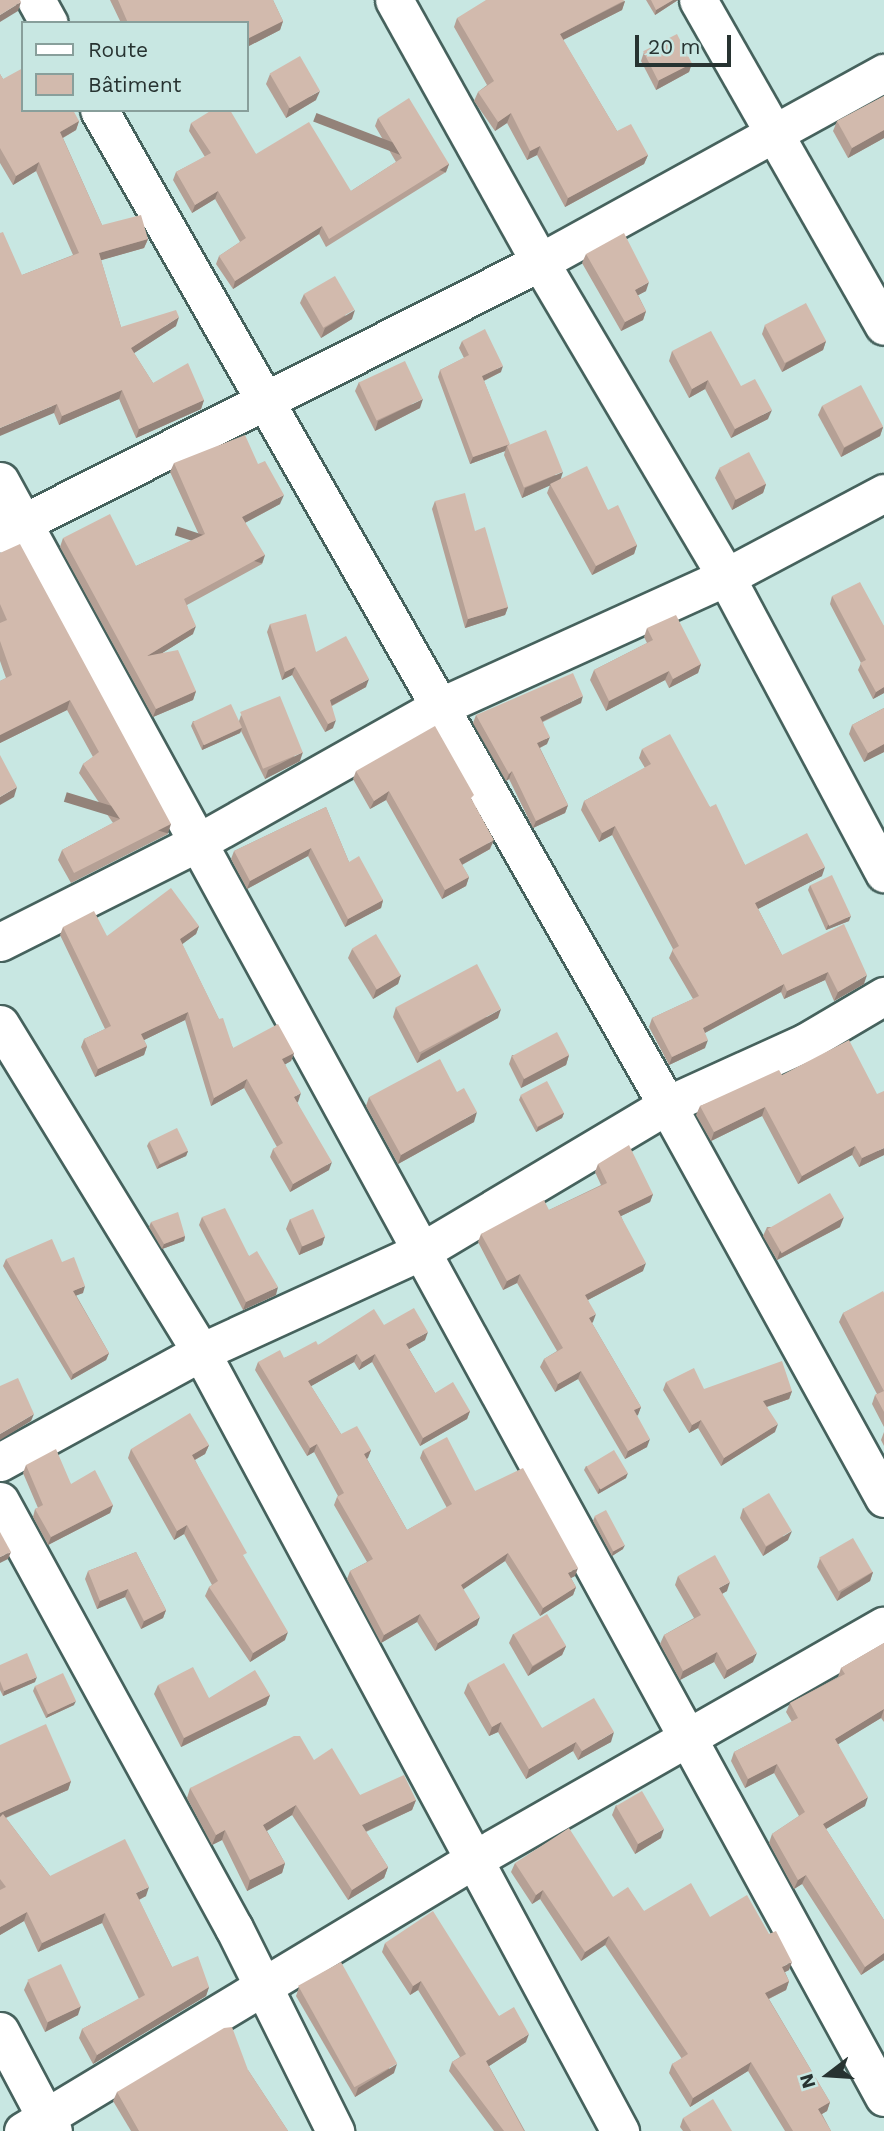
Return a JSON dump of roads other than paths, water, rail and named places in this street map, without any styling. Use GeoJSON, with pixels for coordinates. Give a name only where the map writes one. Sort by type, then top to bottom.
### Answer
{"type":"FeatureCollection","features":[{"type":"Feature","properties":{"kind":"street"},"geometry":{"type":"LineString","coordinates":[[36,0],[48,21]]}},
{"type":"Feature","properties":{"kind":"street"},"geometry":{"type":"LineString","coordinates":[[394,0],[540,262],[726,577],[884,873]]}},
{"type":"Feature","properties":{"kind":"street"},"geometry":{"type":"LineString","coordinates":[[698,0],[773,137],[884,326]]}},
{"type":"Feature","properties":{"kind":"street"},"geometry":{"type":"LineString","coordinates":[[12,529],[540,262],[681,182],[773,137],[884,73]]}},
{"type":"Feature","properties":{"kind":"street"},"geometry":{"type":"LineString","coordinates":[[100,112],[437,708],[667,1105],[884,1498]]}},
{"type":"Feature","properties":{"kind":"street"},"geometry":{"type":"LineString","coordinates":[[0,481],[12,529],[198,843],[689,1734],[884,2097]]}},
{"type":"Feature","properties":{"kind":"street"},"geometry":{"type":"LineString","coordinates":[[0,942],[198,843],[437,708],[726,577],[884,493]]}},
{"type":"Feature","properties":{"kind":"street"},"geometry":{"type":"LineString","coordinates":[[0,1462],[201,1352],[424,1250],[667,1105],[806,1042],[884,996]]}},
{"type":"Feature","properties":{"kind":"street"},"geometry":{"type":"LineString","coordinates":[[0,1024],[201,1352],[620,2131]]}},
{"type":"Feature","properties":{"kind":"street"},"geometry":{"type":"LineString","coordinates":[[0,1501],[234,1928],[261,1988],[335,2131]]}},
{"type":"Feature","properties":{"kind":"street"},"geometry":{"type":"LineString","coordinates":[[0,2031],[40,2126],[473,1860],[689,1734],[884,1626]]}}]}
